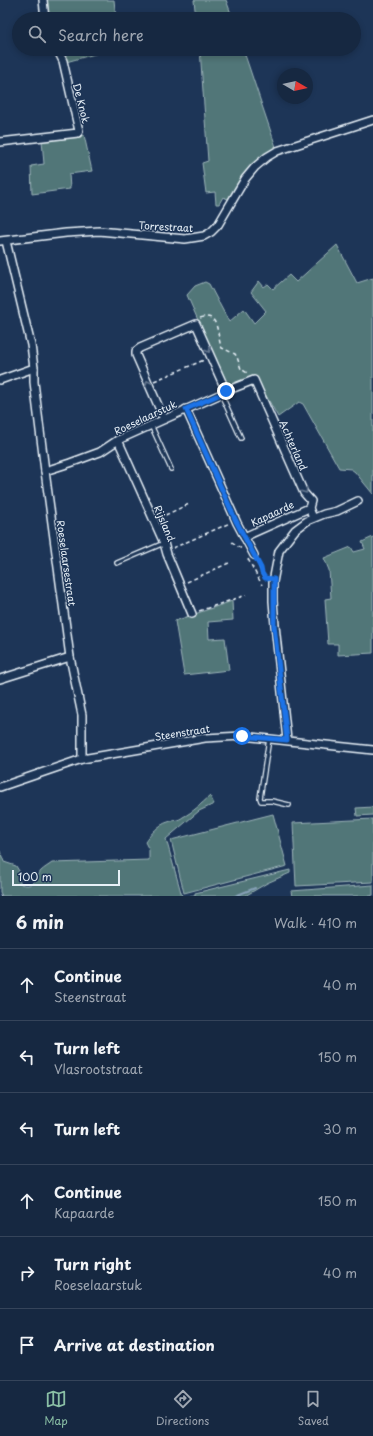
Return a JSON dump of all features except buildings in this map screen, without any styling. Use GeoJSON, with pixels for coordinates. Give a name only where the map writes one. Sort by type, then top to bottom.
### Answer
{"type":"FeatureCollection","features":[{"type":"Feature","properties":{"kind":"street"},"geometry":{"type":"LineString","coordinates":[[43,0],[45,12]]}},
{"type":"Feature","properties":{"kind":"street","name":"De Knok"},"geometry":{"type":"LineString","coordinates":[[0,142],[78,133],[79,131],[63,61],[60,56]]}},
{"type":"Feature","properties":{"kind":"street","name":"Torrestraat"},"geometry":{"type":"LineString","coordinates":[[28,333],[3,241],[58,234],[99,231],[185,240],[204,236],[218,225],[250,172],[267,157],[277,151],[373,120]]}},
{"type":"Feature","properties":{"kind":"street"},"geometry":{"type":"LineString","coordinates":[[164,419],[136,355],[136,351],[140,348],[196,324],[212,357],[224,392]]}},
{"type":"Feature","properties":{"kind":"street","name":"Roeselaarsestraat"},"geometry":{"type":"LineString","coordinates":[[28,333],[34,368],[34,382],[44,471],[70,657],[82,715],[82,759]]}},
{"type":"Feature","properties":{"kind":"street"},"geometry":{"type":"LineString","coordinates":[[0,380],[34,368]]}},
{"type":"Feature","properties":{"kind":"street","name":"Roeselaarstuk"},"geometry":{"type":"LineString","coordinates":[[44,471],[100,452],[118,440],[254,380]]}},
{"type":"Feature","properties":{"kind":"street","name":"Achterland"},"geometry":{"type":"LineString","coordinates":[[254,380],[304,493],[311,501],[309,508],[313,518]]}},
{"type":"Feature","properties":{"kind":"street","name":"Kapaarde"},"geometry":{"type":"LineString","coordinates":[[186,409],[236,521],[254,555]]}},
{"type":"Feature","properties":{"kind":"street","name":"Rijsland"},"geometry":{"type":"LineString","coordinates":[[118,440],[164,543],[166,554],[192,614]]}},
{"type":"Feature","properties":{"kind":"street"},"geometry":{"type":"LineString","coordinates":[[287,740],[274,625],[274,579],[279,551],[295,530],[313,518],[337,511],[358,501]]}},
{"type":"Feature","properties":{"kind":"street","name":"Kapaarde"},"geometry":{"type":"LineString","coordinates":[[244,538],[309,508]]}},
{"type":"Feature","properties":{"kind":"street"},"geometry":{"type":"LineString","coordinates":[[0,680],[70,657]]}},
{"type":"Feature","properties":{"kind":"street","name":"Steenstraat"},"geometry":{"type":"LineString","coordinates":[[0,787],[82,759],[205,738],[242,736],[373,750]]}},
{"type":"Feature","properties":{"kind":"lane"},"geometry":{"type":"LineString","coordinates":[[224,392],[241,438]]}},
{"type":"Feature","properties":{"kind":"lane"},"geometry":{"type":"LineString","coordinates":[[151,425],[171,469]]}},
{"type":"Feature","properties":{"kind":"lane"},"geometry":{"type":"LineString","coordinates":[[117,563],[164,543]]}},
{"type":"Feature","properties":{"kind":"lane"},"geometry":{"type":"LineString","coordinates":[[269,739],[260,798],[261,801],[272,801],[290,805]]}},
{"type":"Feature","properties":{"kind":"path"},"geometry":{"type":"LineString","coordinates":[[196,324],[198,319],[203,317],[214,320],[218,329],[222,348],[237,357],[240,369],[253,375],[254,380]]}},
{"type":"Feature","properties":{"kind":"path"},"geometry":{"type":"LineString","coordinates":[[149,384],[212,357]]}},
{"type":"Feature","properties":{"kind":"path"},"geometry":{"type":"LineString","coordinates":[[154,520],[189,504]]}},
{"type":"Feature","properties":{"kind":"path"},"geometry":{"type":"LineString","coordinates":[[166,551],[236,521]]}},
{"type":"Feature","properties":{"kind":"path"},"geometry":{"type":"LineString","coordinates":[[232,542],[242,550],[262,585]]}},
{"type":"Feature","properties":{"kind":"path"},"geometry":{"type":"LineString","coordinates":[[254,555],[263,576],[274,579]]}},
{"type":"Feature","properties":{"kind":"path"},"geometry":{"type":"LineString","coordinates":[[180,585],[231,562]]}},
{"type":"Feature","properties":{"kind":"path"},"geometry":{"type":"LineString","coordinates":[[192,614],[246,595]]}},
{"type":"Feature","properties":{"kind":"green space"},"geometry":{"type":"Polygon","coordinates":[[[47,0],[114,0],[115,12],[48,12],[47,0]]]}},
{"type":"Feature","properties":{"kind":"green space"},"geometry":{"type":"Polygon","coordinates":[[[194,0],[226,0],[230,12],[195,12],[194,0]]]}},
{"type":"Feature","properties":{"kind":"green space"},"geometry":{"type":"Polygon","coordinates":[[[63,56],[88,56],[66,62],[63,56]]]}},
{"type":"Feature","properties":{"kind":"green space"},"geometry":{"type":"Polygon","coordinates":[[[200,56],[245,56],[276,147],[253,163],[238,182],[228,199],[223,197],[219,204],[216,204],[215,192],[206,193],[202,163],[208,161],[200,56]]]}},
{"type":"Feature","properties":{"kind":"green space"},"geometry":{"type":"Polygon","coordinates":[[[84,135],[92,171],[69,174],[70,189],[32,194],[31,166],[44,164],[42,140],[84,135]]]}},
{"type":"Feature","properties":{"kind":"green space"},"geometry":{"type":"Polygon","coordinates":[[[337,245],[357,283],[373,278],[373,494],[355,472],[351,469],[339,468],[303,404],[299,402],[278,417],[255,376],[232,386],[226,384],[187,295],[195,286],[205,282],[209,284],[229,322],[244,309],[254,323],[266,311],[251,292],[259,281],[264,287],[268,284],[273,289],[289,275],[296,282],[337,245]]]}},
{"type":"Feature","properties":{"kind":"green space"},"geometry":{"type":"Polygon","coordinates":[[[373,537],[373,653],[338,655],[338,644],[328,644],[325,599],[331,598],[329,570],[324,558],[351,547],[354,552],[365,549],[362,542],[373,537]]]}},
{"type":"Feature","properties":{"kind":"green space"},"geometry":{"type":"Polygon","coordinates":[[[232,601],[233,620],[208,622],[209,639],[225,638],[229,670],[184,675],[175,621],[232,601]]]}},
{"type":"Feature","properties":{"kind":"green space"},"geometry":{"type":"Polygon","coordinates":[[[210,796],[214,804],[199,811],[166,839],[182,896],[2,896],[0,892],[0,851],[4,862],[16,866],[19,871],[18,879],[21,884],[26,885],[32,884],[41,871],[52,863],[149,860],[149,850],[145,842],[158,827],[164,823],[187,815],[210,796]]]}},
{"type":"Feature","properties":{"kind":"green space"},"geometry":{"type":"Polygon","coordinates":[[[373,807],[373,815],[357,816],[356,808],[373,807]]]}},
{"type":"Feature","properties":{"kind":"green space"},"geometry":{"type":"Polygon","coordinates":[[[273,814],[287,866],[184,893],[171,840],[273,814]]]}},
{"type":"Feature","properties":{"kind":"green space"},"geometry":{"type":"Polygon","coordinates":[[[373,819],[373,882],[296,886],[293,823],[373,819]]]}},
{"type":"Feature","properties":{"kind":"green space"},"geometry":{"type":"Polygon","coordinates":[[[290,870],[290,873],[267,883],[245,896],[190,896],[195,895],[195,893],[290,870]]]}},
{"type":"Feature","properties":{"kind":"green space"},"geometry":{"type":"Polygon","coordinates":[[[373,885],[373,895],[370,896],[292,896],[291,891],[373,885]]]}},
{"type":"Feature","properties":{"kind":"waterway"},"geometry":{"type":"LineString","coordinates":[[235,896],[255,888]]}},
{"type":"Feature","properties":{"kind":"route"},"geometry":{"type":"LineString","coordinates":[[226,391],[186,409],[236,521],[261,568],[263,576],[265,578],[274,579],[274,625],[287,740],[242,736]]}}]}
